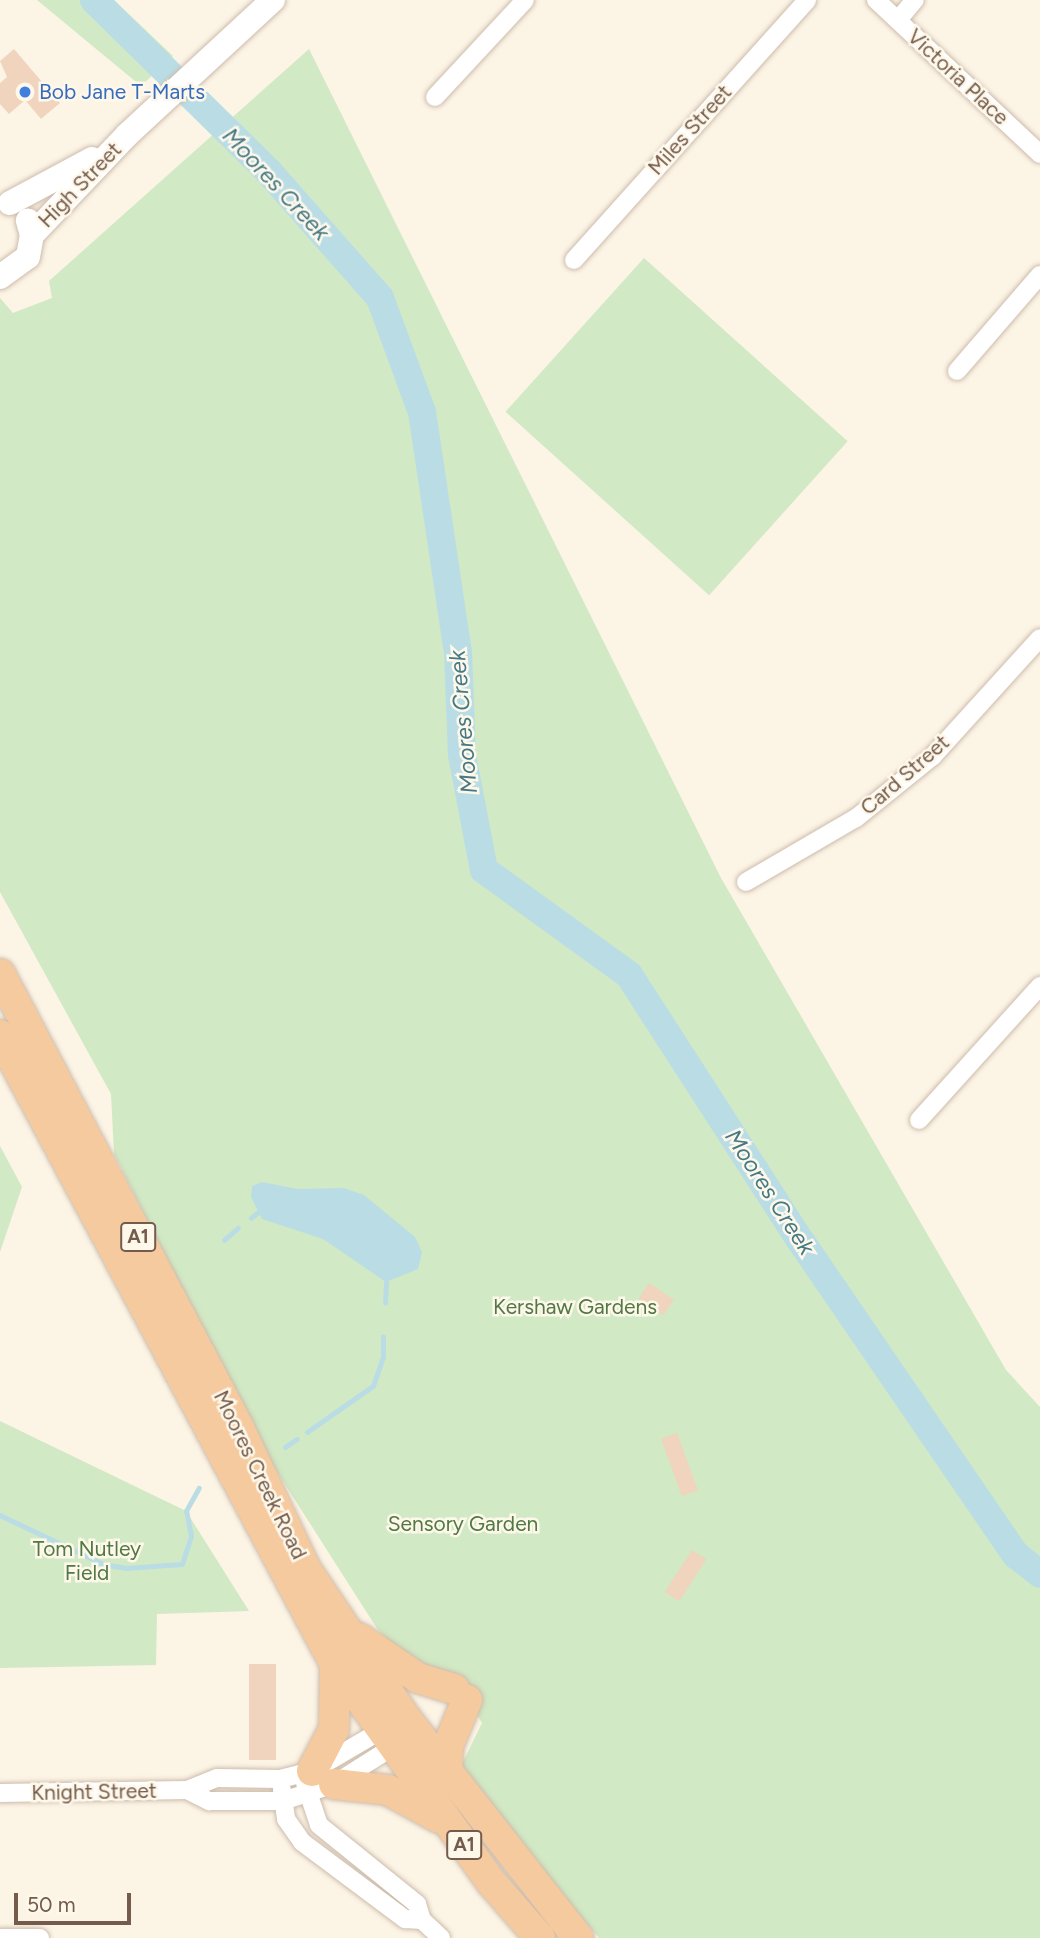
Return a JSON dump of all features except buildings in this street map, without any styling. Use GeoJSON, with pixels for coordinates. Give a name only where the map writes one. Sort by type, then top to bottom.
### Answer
{"type":"FeatureCollection","features":[{"type":"Feature","properties":{"kind":"highway","name":"Moores Creek Road"},"geometry":{"type":"LineString","coordinates":[[0,974],[238,1426],[305,1568],[345,1628],[448,1824],[540,1938]]}},
{"type":"Feature","properties":{"kind":"highway","name":"Moores Creek Road"},"geometry":{"type":"LineString","coordinates":[[0,1035],[335,1664],[399,1731],[447,1773],[578,1938]]}},
{"type":"Feature","properties":{"kind":"highway"},"geometry":{"type":"LineString","coordinates":[[345,1628],[418,1678],[461,1695],[447,1746],[447,1773]]}},
{"type":"Feature","properties":{"kind":"highway"},"geometry":{"type":"LineString","coordinates":[[335,1664],[334,1729],[314,1781],[396,1793],[448,1824]]}},
{"type":"Feature","properties":{"kind":"main road","name":"High Street"},"geometry":{"type":"LineString","coordinates":[[0,277],[21,267],[32,235],[127,135],[273,0]]}},
{"type":"Feature","properties":{"kind":"main road","name":"High Street"},"geometry":{"type":"LineString","coordinates":[[5,202],[63,177],[127,135]]}},
{"type":"Feature","properties":{"kind":"main road","name":"High Street"},"geometry":{"type":"LineString","coordinates":[[5,202],[21,211],[32,235]]}},
{"type":"Feature","properties":{"kind":"street"},"geometry":{"type":"LineString","coordinates":[[435,97],[525,0]]}},
{"type":"Feature","properties":{"kind":"street","name":"Miles Street"},"geometry":{"type":"LineString","coordinates":[[574,260],[807,0]]}},
{"type":"Feature","properties":{"kind":"street","name":"Victoria Place"},"geometry":{"type":"LineString","coordinates":[[876,0],[1040,154]]}},
{"type":"Feature","properties":{"kind":"street"},"geometry":{"type":"LineString","coordinates":[[898,20],[915,0]]}},
{"type":"Feature","properties":{"kind":"street"},"geometry":{"type":"LineString","coordinates":[[957,371],[1040,275]]}},
{"type":"Feature","properties":{"kind":"street","name":"Card Street"},"geometry":{"type":"LineString","coordinates":[[746,882],[856,818],[933,756],[1040,638]]}},
{"type":"Feature","properties":{"kind":"street"},"geometry":{"type":"LineString","coordinates":[[919,1120],[1040,986]]}},
{"type":"Feature","properties":{"kind":"street","name":"Knight Street"},"geometry":{"type":"LineString","coordinates":[[187,1790],[209,1801],[283,1801],[399,1731]]}},
{"type":"Feature","properties":{"kind":"street","name":"Knight Street"},"geometry":{"type":"LineString","coordinates":[[0,1794],[187,1790],[217,1778],[314,1781],[399,1731]]}},
{"type":"Feature","properties":{"kind":"street"},"geometry":{"type":"LineString","coordinates":[[280,1780],[286,1819],[302,1842],[405,1919],[422,1920]]}},
{"type":"Feature","properties":{"kind":"street"},"geometry":{"type":"LineString","coordinates":[[314,1781],[319,1825],[417,1904],[422,1920],[441,1938]]}},
{"type":"Feature","properties":{"kind":"street"},"geometry":{"type":"LineString","coordinates":[[0,1938],[40,1938]]}},
{"type":"Feature","properties":{"kind":"green space"},"geometry":{"type":"Polygon","coordinates":[[[37,0],[114,0],[173,56],[141,86],[37,0]]]}},
{"type":"Feature","properties":{"kind":"green space","name":"Kershaw Gardens"},"geometry":{"type":"Polygon","coordinates":[[[309,49],[721,878],[1006,1370],[1040,1407],[1040,1938],[599,1938],[490,1810],[461,1766],[482,1723],[452,1675],[408,1658],[378,1630],[265,1453],[114,1154],[111,1094],[0,892],[0,298],[13,313],[52,298],[49,281],[309,49]]]}},
{"type":"Feature","properties":{"kind":"green space"},"geometry":{"type":"Polygon","coordinates":[[[644,258],[848,441],[709,595],[505,412],[644,258]]]}},
{"type":"Feature","properties":{"kind":"green space"},"geometry":{"type":"Polygon","coordinates":[[[0,1146],[22,1187],[0,1252],[0,1146]]]}},
{"type":"Feature","properties":{"kind":"green space","name":"Tom Nutley Field"},"geometry":{"type":"Polygon","coordinates":[[[0,1421],[186,1511],[249,1611],[157,1614],[156,1665],[0,1668],[0,1421]]]}},
{"type":"Feature","properties":{"kind":"water"},"geometry":{"type":"Polygon","coordinates":[[[262,1182],[298,1189],[344,1188],[364,1195],[415,1237],[422,1252],[418,1269],[386,1282],[323,1239],[262,1219],[251,1197],[252,1186],[262,1182]]]}},
{"type":"Feature","properties":{"kind":"waterway","name":"Moores Creek"},"geometry":{"type":"LineString","coordinates":[[94,0],[269,172],[380,298],[422,412],[458,652],[462,755],[484,870],[629,975],[800,1240],[1016,1555],[1040,1574]]}},
{"type":"Feature","properties":{"kind":"waterway"},"geometry":{"type":"LineString","coordinates":[[251,1218],[257,1213]]}},
{"type":"Feature","properties":{"kind":"waterway"},"geometry":{"type":"LineString","coordinates":[[224,1240],[238,1228]]}},
{"type":"Feature","properties":{"kind":"waterway"},"geometry":{"type":"LineString","coordinates":[[385,1303],[386,1282]]}},
{"type":"Feature","properties":{"kind":"waterway"},"geometry":{"type":"LineString","coordinates":[[307,1432],[373,1386],[383,1357],[383,1337]]}},
{"type":"Feature","properties":{"kind":"waterway"},"geometry":{"type":"LineString","coordinates":[[285,1447],[297,1439]]}},
{"type":"Feature","properties":{"kind":"waterway"},"geometry":{"type":"LineString","coordinates":[[0,1515],[103,1564],[126,1568],[182,1564],[191,1536],[186,1511],[199,1488]]}},
{"type":"Feature","properties":{"kind":"place","name":"Bob Jane T-Marts"},"geometry":{"type":"Point","coordinates":[25,92]}},
{"type":"Feature","properties":{"kind":"park label","name":"Sensory Garden"},"geometry":{"type":"Point","coordinates":[463,1524]}}]}
